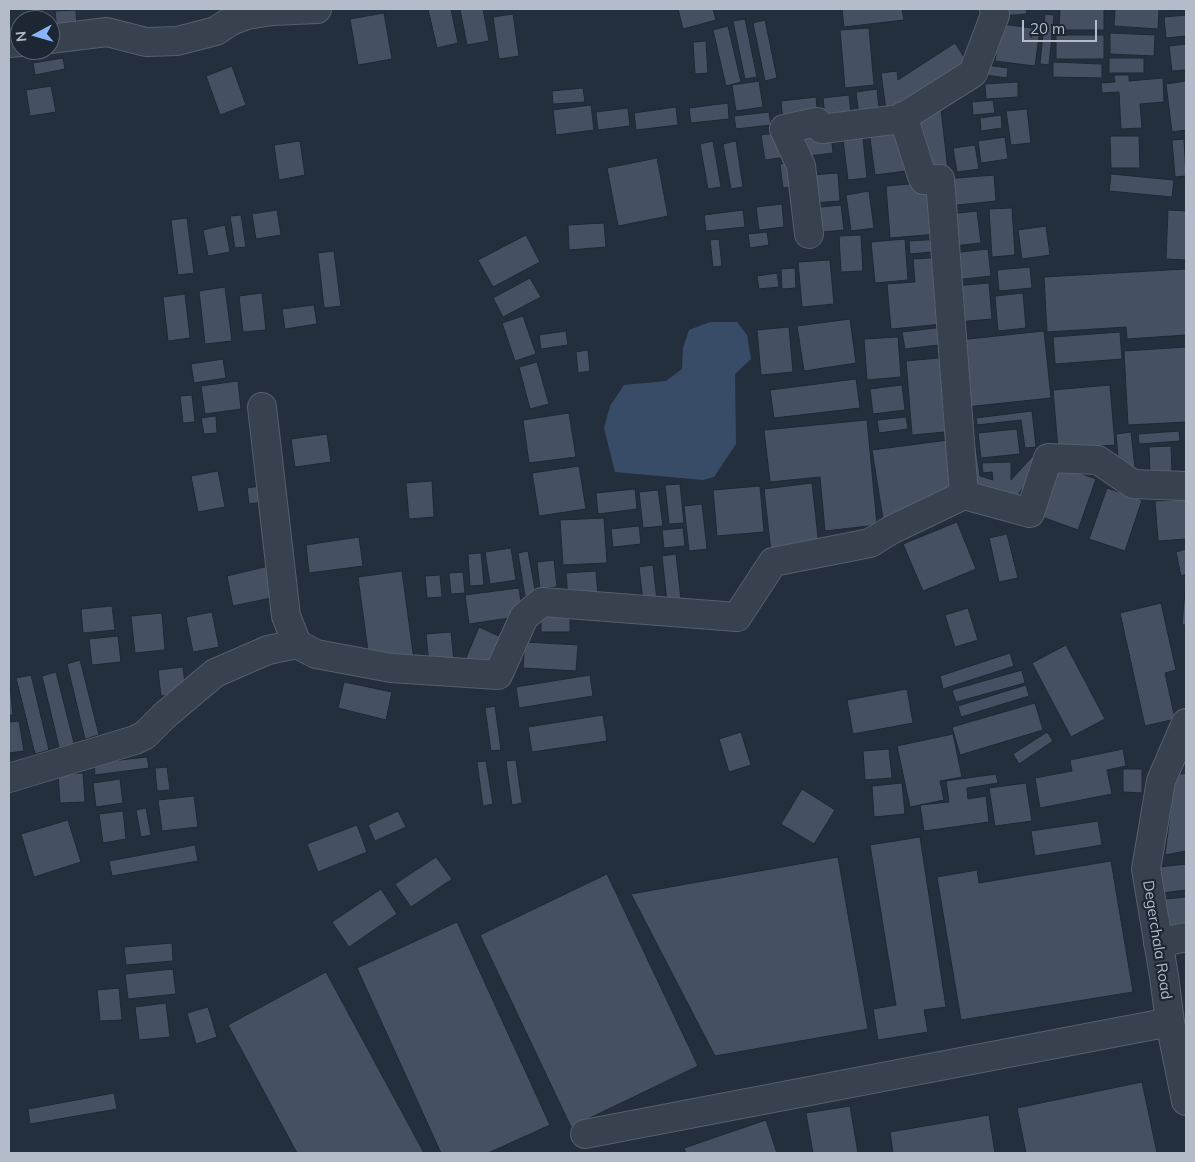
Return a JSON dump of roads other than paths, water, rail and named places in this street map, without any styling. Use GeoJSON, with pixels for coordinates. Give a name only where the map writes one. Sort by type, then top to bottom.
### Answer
{"type":"FeatureCollection","features":[{"type":"Feature","properties":{"kind":"street"},"geometry":{"type":"LineString","coordinates":[[60,37],[107,32],[146,42],[177,41],[216,31],[231,21],[247,16],[272,11],[317,9]]}},
{"type":"Feature","properties":{"kind":"street"},"geometry":{"type":"LineString","coordinates":[[809,234],[801,166],[784,129],[817,122],[822,129],[900,119],[973,73],[995,15],[994,9]]}},
{"type":"Feature","properties":{"kind":"street"},"geometry":{"type":"LineString","coordinates":[[903,116],[924,180],[940,179],[964,495]]}},
{"type":"Feature","properties":{"kind":"street"},"geometry":{"type":"LineString","coordinates":[[262,407],[286,616],[297,644]]}},
{"type":"Feature","properties":{"kind":"street"},"geometry":{"type":"LineString","coordinates":[[9,778],[135,740],[145,735],[165,715],[215,673],[268,650],[297,644],[316,654],[391,668],[498,675],[524,617],[542,602],[737,617],[773,562],[870,543],[891,530],[964,495],[1030,513],[1048,458],[1098,460],[1133,484],[1186,486]]}},
{"type":"Feature","properties":{"kind":"street","name":"Degerchala Road"},"geometry":{"type":"LineString","coordinates":[[1186,723],[1161,781],[1146,869],[1170,1022],[1186,1101]]}},
{"type":"Feature","properties":{"kind":"street"},"geometry":{"type":"LineString","coordinates":[[1158,942],[1186,937]]}},
{"type":"Feature","properties":{"kind":"street"},"geometry":{"type":"LineString","coordinates":[[585,1134],[1170,1022]]}},
{"type":"Feature","properties":{"kind":"water"},"geometry":{"type":"Polygon","coordinates":[[[710,322],[737,322],[747,335],[751,359],[735,374],[736,444],[714,477],[703,480],[615,472],[604,428],[610,406],[624,385],[666,381],[682,369],[683,348],[689,330],[710,322]]]}}]}
